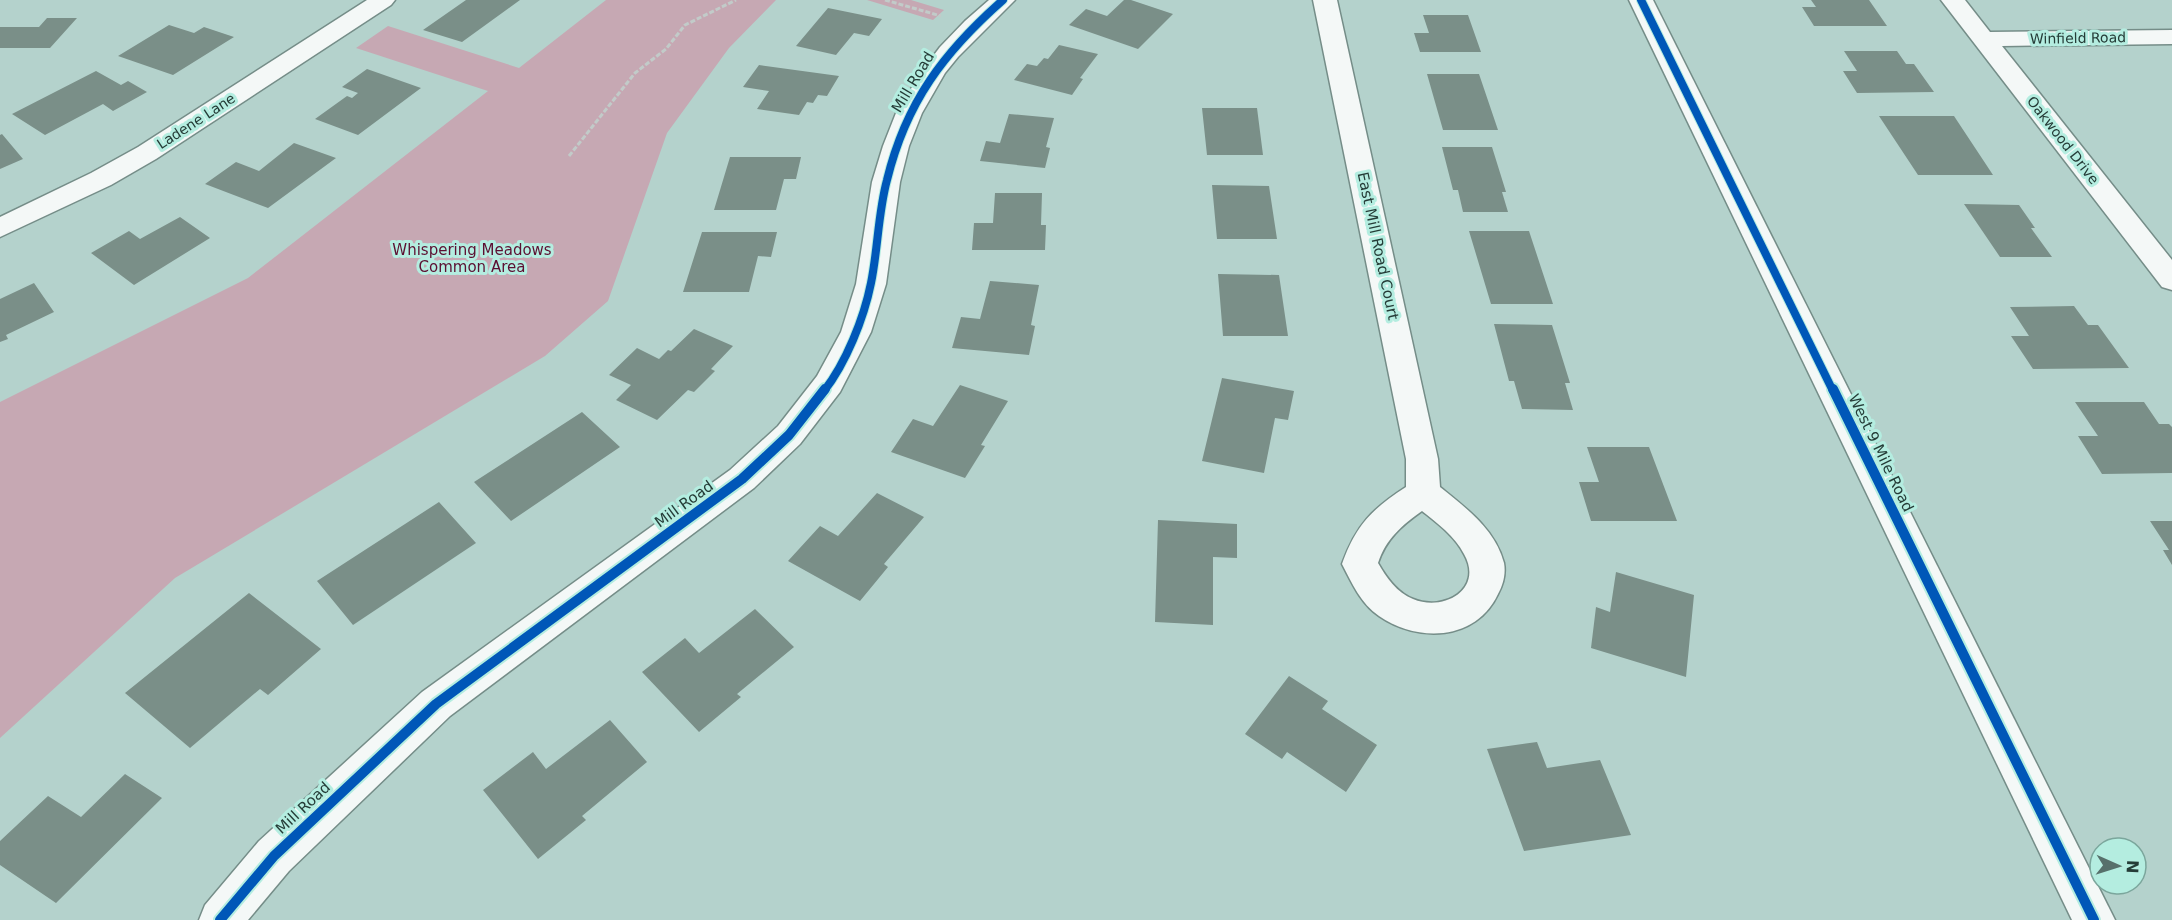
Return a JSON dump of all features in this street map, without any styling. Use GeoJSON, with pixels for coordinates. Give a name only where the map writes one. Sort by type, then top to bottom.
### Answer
{"type":"FeatureCollection","features":[{"type":"Feature","properties":{"kind":"street"},"geometry":{"type":"LineString","coordinates":[[335,0],[376,5]]}},
{"type":"Feature","properties":{"kind":"street","name":"Mill Road"},"geometry":{"type":"LineString","coordinates":[[220,920],[273,856],[436,704],[742,479],[789,435],[829,384],[856,333],[871,284],[886,182],[896,146],[909,113],[934,71],[973,26],[1003,0]]}},
{"type":"Feature","properties":{"kind":"street","name":"East Mill Road Court"},"geometry":{"type":"LineString","coordinates":[[1325,0],[1422,459],[1423,493]]}},
{"type":"Feature","properties":{"kind":"street","name":"West 9 Mile Road"},"geometry":{"type":"LineString","coordinates":[[1641,0],[2094,920]]}},
{"type":"Feature","properties":{"kind":"street","name":"Oakwood Drive"},"geometry":{"type":"LineString","coordinates":[[1953,0],[2172,280]]}},
{"type":"Feature","properties":{"kind":"street","name":"Ladene Lane"},"geometry":{"type":"LineString","coordinates":[[0,228],[101,179],[147,153],[376,5]]}},
{"type":"Feature","properties":{"kind":"street","name":"Winfield Road"},"geometry":{"type":"LineString","coordinates":[[1983,39],[2172,37]]}},
{"type":"Feature","properties":{"kind":"path"},"geometry":{"type":"LineString","coordinates":[[569,156],[636,73],[666,49],[685,25],[736,0]]}},
{"type":"Feature","properties":{"kind":"path"},"geometry":{"type":"LineString","coordinates":[[885,0],[973,26]]}},
{"type":"Feature","properties":{"kind":"green space","name":"Whispering Meadows Common Area"},"geometry":{"type":"Polygon","coordinates":[[[606,0],[776,0],[729,48],[667,133],[608,301],[545,356],[175,578],[0,738],[0,402],[248,278],[488,91],[356,48],[388,26],[519,68],[606,0]]]}},
{"type":"Feature","properties":{"kind":"green space"},"geometry":{"type":"Polygon","coordinates":[[[867,0],[911,0],[944,10],[933,20],[867,0]]]}},
{"type":"Feature","properties":{"kind":"building"},"geometry":{"type":"Polygon","coordinates":[[[466,0],[520,0],[462,42],[423,30],[466,0]]]}},
{"type":"Feature","properties":{"kind":"building"},"geometry":{"type":"Polygon","coordinates":[[[1124,0],[1131,0],[1173,14],[1138,49],[1069,25],[1086,9],[1107,16],[1124,0]]]}},
{"type":"Feature","properties":{"kind":"building"},"geometry":{"type":"Polygon","coordinates":[[[1811,0],[1869,0],[1887,26],[1814,26],[1802,7],[1816,7],[1811,0]]]}},
{"type":"Feature","properties":{"kind":"building"},"geometry":{"type":"Polygon","coordinates":[[[828,8],[882,19],[869,36],[854,33],[836,55],[796,46],[828,8]]]}},
{"type":"Feature","properties":{"kind":"building"},"geometry":{"type":"Polygon","coordinates":[[[1423,15],[1468,15],[1481,52],[1420,52],[1414,33],[1429,33],[1423,15]]]}},
{"type":"Feature","properties":{"kind":"building"},"geometry":{"type":"Polygon","coordinates":[[[47,18],[77,18],[50,48],[0,48],[0,27],[39,27],[47,18]]]}},
{"type":"Feature","properties":{"kind":"building"},"geometry":{"type":"Polygon","coordinates":[[[169,25],[194,33],[204,27],[234,37],[173,75],[118,56],[169,25]]]}},
{"type":"Feature","properties":{"kind":"building"},"geometry":{"type":"Polygon","coordinates":[[[1059,45],[1098,54],[1080,78],[1083,79],[1072,95],[1014,80],[1027,64],[1037,66],[1044,58],[1048,59],[1059,45]]]}},
{"type":"Feature","properties":{"kind":"building"},"geometry":{"type":"Polygon","coordinates":[[[1844,51],[1897,51],[1906,64],[1914,64],[1934,92],[1857,93],[1843,71],[1857,71],[1844,51]]]}},
{"type":"Feature","properties":{"kind":"building"},"geometry":{"type":"Polygon","coordinates":[[[759,65],[839,76],[827,96],[818,95],[813,103],[807,102],[799,115],[757,109],[769,91],[743,87],[759,65]]]}},
{"type":"Feature","properties":{"kind":"building"},"geometry":{"type":"Polygon","coordinates":[[[367,69],[421,88],[358,135],[315,119],[347,96],[352,98],[358,93],[342,87],[367,69]]]}},
{"type":"Feature","properties":{"kind":"building"},"geometry":{"type":"Polygon","coordinates":[[[96,71],[121,85],[128,81],[147,92],[113,111],[103,104],[45,135],[12,114],[96,71]]]}},
{"type":"Feature","properties":{"kind":"building"},"geometry":{"type":"Polygon","coordinates":[[[1427,74],[1479,74],[1498,130],[1443,130],[1427,74]]]}},
{"type":"Feature","properties":{"kind":"building"},"geometry":{"type":"Polygon","coordinates":[[[1202,108],[1257,108],[1263,155],[1207,155],[1202,108]]]}},
{"type":"Feature","properties":{"kind":"building"},"geometry":{"type":"Polygon","coordinates":[[[1009,114],[1054,118],[1046,147],[1050,148],[1045,168],[980,161],[986,141],[1000,143],[1009,114]]]}},
{"type":"Feature","properties":{"kind":"building"},"geometry":{"type":"Polygon","coordinates":[[[1879,116],[1954,116],[1993,175],[1918,175],[1879,116]]]}},
{"type":"Feature","properties":{"kind":"building"},"geometry":{"type":"Polygon","coordinates":[[[2,134],[23,159],[0,169],[0,135],[2,134]]]}},
{"type":"Feature","properties":{"kind":"building"},"geometry":{"type":"Polygon","coordinates":[[[294,143],[336,158],[268,208],[205,184],[236,162],[259,171],[294,143]]]}},
{"type":"Feature","properties":{"kind":"building"},"geometry":{"type":"Polygon","coordinates":[[[1442,147],[1492,147],[1506,192],[1502,192],[1508,212],[1463,212],[1458,190],[1453,190],[1442,147]]]}},
{"type":"Feature","properties":{"kind":"building"},"geometry":{"type":"Polygon","coordinates":[[[730,157],[801,157],[796,179],[784,179],[776,210],[714,210],[730,157]]]}},
{"type":"Feature","properties":{"kind":"building"},"geometry":{"type":"Polygon","coordinates":[[[1212,185],[1269,186],[1277,239],[1217,239],[1212,185]]]}},
{"type":"Feature","properties":{"kind":"building"},"geometry":{"type":"Polygon","coordinates":[[[995,193],[1042,193],[1041,225],[1046,225],[1045,250],[972,250],[974,223],[993,223],[995,193]]]}},
{"type":"Feature","properties":{"kind":"building"},"geometry":{"type":"Polygon","coordinates":[[[1964,204],[2019,205],[2035,228],[2031,228],[2052,257],[2000,257],[1964,204]]]}},
{"type":"Feature","properties":{"kind":"building"},"geometry":{"type":"Polygon","coordinates":[[[180,217],[210,238],[134,285],[91,253],[129,231],[140,239],[180,217]]]}},
{"type":"Feature","properties":{"kind":"building"},"geometry":{"type":"Polygon","coordinates":[[[1469,231],[1529,231],[1553,304],[1491,304],[1469,231]]]}},
{"type":"Feature","properties":{"kind":"building"},"geometry":{"type":"Polygon","coordinates":[[[702,232],[777,232],[771,257],[758,256],[749,292],[683,292],[702,232]]]}},
{"type":"Feature","properties":{"kind":"building"},"geometry":{"type":"Polygon","coordinates":[[[1218,274],[1279,275],[1288,336],[1223,336],[1218,274]]]}},
{"type":"Feature","properties":{"kind":"building"},"geometry":{"type":"Polygon","coordinates":[[[990,281],[1039,285],[1031,325],[1035,326],[1029,355],[952,348],[961,317],[980,319],[990,281]]]}},
{"type":"Feature","properties":{"kind":"building"},"geometry":{"type":"Polygon","coordinates":[[[34,283],[54,312],[6,335],[8,339],[0,342],[0,299],[34,283]]]}},
{"type":"Feature","properties":{"kind":"building"},"geometry":{"type":"Polygon","coordinates":[[[2074,306],[2088,325],[2098,325],[2129,368],[2033,369],[2011,336],[2029,336],[2010,307],[2074,306]]]}},
{"type":"Feature","properties":{"kind":"building"},"geometry":{"type":"Polygon","coordinates":[[[1494,324],[1552,325],[1570,383],[1565,383],[1573,410],[1522,409],[1514,381],[1509,381],[1494,324]]]}},
{"type":"Feature","properties":{"kind":"building"},"geometry":{"type":"Polygon","coordinates":[[[694,329],[733,346],[711,369],[715,371],[694,392],[688,390],[657,420],[616,400],[631,385],[609,375],[637,348],[659,359],[694,329]]]}},
{"type":"Feature","properties":{"kind":"building"},"geometry":{"type":"Polygon","coordinates":[[[1222,378],[1294,391],[1288,420],[1275,418],[1264,473],[1202,461],[1222,378]]]}},
{"type":"Feature","properties":{"kind":"building"},"geometry":{"type":"Polygon","coordinates":[[[960,385],[1008,401],[981,445],[985,446],[965,478],[891,452],[913,419],[933,426],[960,385]]]}},
{"type":"Feature","properties":{"kind":"building"},"geometry":{"type":"Polygon","coordinates":[[[2075,402],[2144,402],[2159,424],[2169,424],[2172,427],[2172,473],[2102,474],[2078,436],[2098,436],[2075,402]]]}},
{"type":"Feature","properties":{"kind":"building"},"geometry":{"type":"Polygon","coordinates":[[[582,412],[620,447],[511,521],[474,482],[582,412]]]}},
{"type":"Feature","properties":{"kind":"building"},"geometry":{"type":"Polygon","coordinates":[[[1587,447],[1649,447],[1677,521],[1591,521],[1579,482],[1599,482],[1587,447]]]}},
{"type":"Feature","properties":{"kind":"building"},"geometry":{"type":"Polygon","coordinates":[[[877,493],[924,517],[884,564],[888,567],[860,601],[788,561],[820,526],[838,536],[877,493]]]}},
{"type":"Feature","properties":{"kind":"building"},"geometry":{"type":"Polygon","coordinates":[[[439,502],[476,543],[353,625],[317,581],[439,502]]]}},
{"type":"Feature","properties":{"kind":"building"},"geometry":{"type":"Polygon","coordinates":[[[1158,520],[1237,524],[1237,558],[1213,557],[1213,625],[1155,622],[1158,520]]]}},
{"type":"Feature","properties":{"kind":"building"},"geometry":{"type":"Polygon","coordinates":[[[2150,521],[2172,521],[2172,565],[2163,550],[2169,550],[2150,521]]]}},
{"type":"Feature","properties":{"kind":"building"},"geometry":{"type":"Polygon","coordinates":[[[1616,572],[1694,595],[1686,677],[1591,648],[1596,607],[1610,612],[1616,572]]]}},
{"type":"Feature","properties":{"kind":"building"},"geometry":{"type":"Polygon","coordinates":[[[249,593],[321,649],[268,695],[260,689],[190,748],[125,693],[249,593]]]}},
{"type":"Feature","properties":{"kind":"building"},"geometry":{"type":"Polygon","coordinates":[[[755,609],[794,647],[737,694],[741,697],[699,732],[642,672],[685,638],[699,653],[755,609]]]}},
{"type":"Feature","properties":{"kind":"building"},"geometry":{"type":"Polygon","coordinates":[[[1289,676],[1328,701],[1322,709],[1377,745],[1346,792],[1287,752],[1282,759],[1245,734],[1289,676]]]}},
{"type":"Feature","properties":{"kind":"building"},"geometry":{"type":"Polygon","coordinates":[[[610,720],[647,762],[582,816],[586,820],[538,859],[483,790],[533,752],[546,769],[610,720]]]}},
{"type":"Feature","properties":{"kind":"building"},"geometry":{"type":"Polygon","coordinates":[[[1537,742],[1547,768],[1600,760],[1631,835],[1524,851],[1487,749],[1537,742]]]}},
{"type":"Feature","properties":{"kind":"building"},"geometry":{"type":"Polygon","coordinates":[[[125,774],[162,798],[56,903],[0,865],[0,841],[48,796],[81,817],[125,774]]]}},
{"type":"Feature","properties":{"kind":"cycle path"},"geometry":{"type":"LineString","coordinates":[[220,920],[274,856],[436,704],[742,479],[789,435],[829,384],[856,332],[871,284],[886,182],[896,146],[909,113],[934,71],[949,52],[973,26],[1003,0]]}},
{"type":"Feature","properties":{"kind":"cycle path"},"geometry":{"type":"LineString","coordinates":[[1641,0],[2094,920]]}}]}
